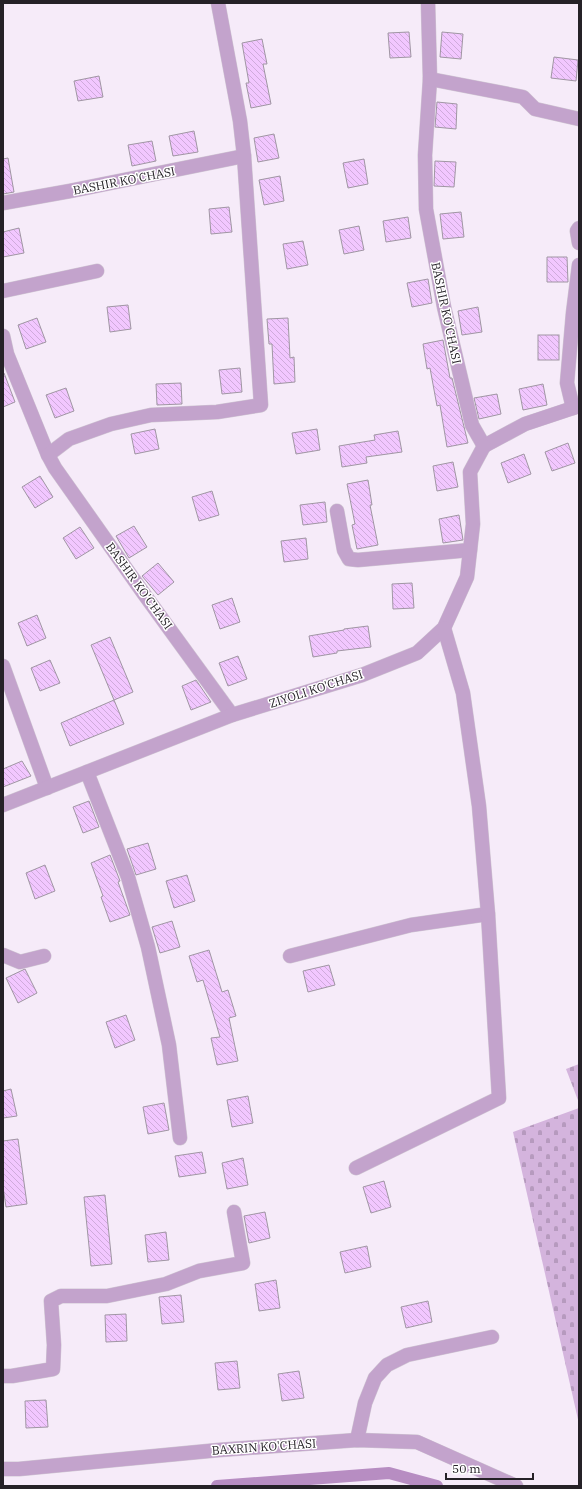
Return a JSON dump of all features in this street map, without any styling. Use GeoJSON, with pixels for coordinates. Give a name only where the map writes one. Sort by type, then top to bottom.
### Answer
{"type":"FeatureCollection","features":[{"type":"Feature","properties":{"kind":"street"},"geometry":{"type":"LineString","coordinates":[[48,455],[69,439],[111,424],[151,415],[217,412],[261,405],[244,156],[240,121],[218,3]]}},
{"type":"Feature","properties":{"kind":"street","name":"BASHIR KO'CHASI"},"geometry":{"type":"LineString","coordinates":[[428,3],[430,79],[425,155],[426,209],[444,307],[472,425],[484,446]]}},
{"type":"Feature","properties":{"kind":"street"},"geometry":{"type":"LineString","coordinates":[[430,79],[523,97],[535,109],[579,119]]}},
{"type":"Feature","properties":{"kind":"street","name":"BASHIR KO'CHASI"},"geometry":{"type":"LineString","coordinates":[[3,203],[244,156]]}},
{"type":"Feature","properties":{"kind":"street"},"geometry":{"type":"LineString","coordinates":[[579,228],[577,231],[579,243]]}},
{"type":"Feature","properties":{"kind":"street"},"geometry":{"type":"LineString","coordinates":[[484,446],[525,424],[576,407],[567,384],[579,265]]}},
{"type":"Feature","properties":{"kind":"street"},"geometry":{"type":"LineString","coordinates":[[3,291],[97,270]]}},
{"type":"Feature","properties":{"kind":"street","name":"BASHIR KO'CHASI"},"geometry":{"type":"LineString","coordinates":[[3,336],[7,354],[48,455],[55,468],[232,715]]}},
{"type":"Feature","properties":{"kind":"street","name":"ZIYOLI KO'CHASI"},"geometry":{"type":"LineString","coordinates":[[3,805],[232,715],[362,675],[417,653],[444,628],[468,577],[473,524],[470,472],[484,446]]}},
{"type":"Feature","properties":{"kind":"street"},"geometry":{"type":"LineString","coordinates":[[337,511],[344,550],[349,558],[358,560],[470,550]]}},
{"type":"Feature","properties":{"kind":"street"},"geometry":{"type":"LineString","coordinates":[[356,1168],[499,1098],[488,914],[479,806],[462,693],[444,628]]}},
{"type":"Feature","properties":{"kind":"street"},"geometry":{"type":"LineString","coordinates":[[3,666],[48,788]]}},
{"type":"Feature","properties":{"kind":"street"},"geometry":{"type":"LineString","coordinates":[[87,772],[128,877],[148,947],[169,1045],[180,1138]]}},
{"type":"Feature","properties":{"kind":"street"},"geometry":{"type":"LineString","coordinates":[[290,956],[411,925],[488,914]]}},
{"type":"Feature","properties":{"kind":"street"},"geometry":{"type":"LineString","coordinates":[[3,955],[20,962],[44,956]]}},
{"type":"Feature","properties":{"kind":"street"},"geometry":{"type":"LineString","coordinates":[[3,1376],[12,1376],[53,1369],[54,1344],[51,1301],[60,1296],[108,1296],[166,1284],[199,1271],[243,1263],[234,1212]]}},
{"type":"Feature","properties":{"kind":"street"},"geometry":{"type":"LineString","coordinates":[[357,1440],[365,1403],[375,1378],[387,1365],[406,1355],[492,1337]]}},
{"type":"Feature","properties":{"kind":"street","name":"BAXRIN KO'CHASI"},"geometry":{"type":"LineString","coordinates":[[3,1469],[19,1469],[219,1450],[357,1440],[417,1442],[516,1486]]}},
{"type":"Feature","properties":{"kind":"green space"},"geometry":{"type":"Polygon","coordinates":[[[579,1064],[579,1103],[566,1069],[579,1064]]]}},
{"type":"Feature","properties":{"kind":"green space"},"geometry":{"type":"Polygon","coordinates":[[[579,1108],[579,1424],[513,1132],[579,1108]]]}},
{"type":"Feature","properties":{"kind":"building"},"geometry":{"type":"Polygon","coordinates":[[[409,32],[411,57],[390,58],[388,33],[409,32]]]}},
{"type":"Feature","properties":{"kind":"building"},"geometry":{"type":"Polygon","coordinates":[[[442,32],[463,34],[461,59],[440,57],[442,32]]]}},
{"type":"Feature","properties":{"kind":"building"},"geometry":{"type":"Polygon","coordinates":[[[262,39],[267,64],[263,64],[271,104],[251,108],[246,83],[249,83],[242,43],[262,39]]]}},
{"type":"Feature","properties":{"kind":"building"},"geometry":{"type":"Polygon","coordinates":[[[554,57],[578,60],[576,81],[551,78],[554,57]]]}},
{"type":"Feature","properties":{"kind":"building"},"geometry":{"type":"Polygon","coordinates":[[[99,76],[103,97],[78,101],[74,81],[99,76]]]}},
{"type":"Feature","properties":{"kind":"building"},"geometry":{"type":"Polygon","coordinates":[[[437,102],[457,104],[456,129],[435,127],[437,102]]]}},
{"type":"Feature","properties":{"kind":"building"},"geometry":{"type":"Polygon","coordinates":[[[194,131],[198,152],[173,156],[169,136],[194,131]]]}},
{"type":"Feature","properties":{"kind":"building"},"geometry":{"type":"Polygon","coordinates":[[[274,134],[279,158],[258,162],[254,138],[274,134]]]}},
{"type":"Feature","properties":{"kind":"building"},"geometry":{"type":"Polygon","coordinates":[[[152,141],[156,161],[132,166],[128,145],[152,141]]]}},
{"type":"Feature","properties":{"kind":"building"},"geometry":{"type":"Polygon","coordinates":[[[8,158],[14,192],[3,194],[3,159],[8,158]]]}},
{"type":"Feature","properties":{"kind":"building"},"geometry":{"type":"Polygon","coordinates":[[[364,159],[368,184],[348,188],[343,163],[364,159]]]}},
{"type":"Feature","properties":{"kind":"building"},"geometry":{"type":"Polygon","coordinates":[[[435,161],[456,162],[454,187],[434,186],[435,161]]]}},
{"type":"Feature","properties":{"kind":"building"},"geometry":{"type":"Polygon","coordinates":[[[280,176],[284,201],[264,205],[259,180],[280,176]]]}},
{"type":"Feature","properties":{"kind":"building"},"geometry":{"type":"Polygon","coordinates":[[[229,207],[232,232],[211,234],[209,209],[229,207]]]}},
{"type":"Feature","properties":{"kind":"building"},"geometry":{"type":"Polygon","coordinates":[[[461,212],[464,237],[443,239],[440,214],[461,212]]]}},
{"type":"Feature","properties":{"kind":"building"},"geometry":{"type":"Polygon","coordinates":[[[408,217],[411,238],[386,242],[383,221],[408,217]]]}},
{"type":"Feature","properties":{"kind":"building"},"geometry":{"type":"Polygon","coordinates":[[[359,226],[364,250],[344,254],[339,230],[359,226]]]}},
{"type":"Feature","properties":{"kind":"building"},"geometry":{"type":"Polygon","coordinates":[[[19,228],[24,253],[3,257],[3,232],[19,228]]]}},
{"type":"Feature","properties":{"kind":"building"},"geometry":{"type":"Polygon","coordinates":[[[303,241],[308,265],[287,269],[283,244],[303,241]]]}},
{"type":"Feature","properties":{"kind":"building"},"geometry":{"type":"Polygon","coordinates":[[[547,257],[567,257],[568,282],[547,282],[547,257]]]}},
{"type":"Feature","properties":{"kind":"building"},"geometry":{"type":"Polygon","coordinates":[[[428,279],[432,303],[412,307],[407,283],[428,279]]]}},
{"type":"Feature","properties":{"kind":"building"},"geometry":{"type":"Polygon","coordinates":[[[128,305],[131,329],[110,332],[107,307],[128,305]]]}},
{"type":"Feature","properties":{"kind":"building"},"geometry":{"type":"Polygon","coordinates":[[[478,307],[482,332],[462,335],[458,311],[478,307]]]}},
{"type":"Feature","properties":{"kind":"building"},"geometry":{"type":"Polygon","coordinates":[[[37,318],[46,342],[26,349],[18,325],[37,318]]]}},
{"type":"Feature","properties":{"kind":"building"},"geometry":{"type":"Polygon","coordinates":[[[288,318],[290,358],[294,357],[295,382],[274,384],[272,344],[269,344],[267,319],[288,318]]]}},
{"type":"Feature","properties":{"kind":"building"},"geometry":{"type":"Polygon","coordinates":[[[538,335],[559,335],[559,360],[538,360],[538,335]]]}},
{"type":"Feature","properties":{"kind":"building"},"geometry":{"type":"Polygon","coordinates":[[[443,340],[450,378],[452,378],[468,443],[447,447],[440,405],[437,406],[430,368],[427,369],[423,344],[443,340]]]}},
{"type":"Feature","properties":{"kind":"building"},"geometry":{"type":"Polygon","coordinates":[[[240,368],[242,392],[222,394],[219,370],[240,368]]]}},
{"type":"Feature","properties":{"kind":"building"},"geometry":{"type":"Polygon","coordinates":[[[3,373],[15,402],[3,407],[3,373]]]}},
{"type":"Feature","properties":{"kind":"building"},"geometry":{"type":"Polygon","coordinates":[[[181,383],[182,404],[157,405],[156,384],[181,383]]]}},
{"type":"Feature","properties":{"kind":"building"},"geometry":{"type":"Polygon","coordinates":[[[543,384],[547,405],[523,410],[519,389],[543,384]]]}},
{"type":"Feature","properties":{"kind":"building"},"geometry":{"type":"Polygon","coordinates":[[[66,388],[74,411],[55,418],[46,395],[66,388]]]}},
{"type":"Feature","properties":{"kind":"building"},"geometry":{"type":"Polygon","coordinates":[[[497,394],[501,414],[479,419],[474,398],[497,394]]]}},
{"type":"Feature","properties":{"kind":"building"},"geometry":{"type":"Polygon","coordinates":[[[155,429],[159,449],[135,454],[131,434],[155,429]]]}},
{"type":"Feature","properties":{"kind":"building"},"geometry":{"type":"Polygon","coordinates":[[[317,429],[320,450],[296,454],[292,433],[317,429]]]}},
{"type":"Feature","properties":{"kind":"building"},"geometry":{"type":"Polygon","coordinates":[[[398,431],[402,452],[366,457],[367,463],[342,467],[339,446],[375,440],[374,435],[398,431]]]}},
{"type":"Feature","properties":{"kind":"building"},"geometry":{"type":"Polygon","coordinates":[[[568,443],[575,463],[552,471],[545,452],[568,443]]]}},
{"type":"Feature","properties":{"kind":"building"},"geometry":{"type":"Polygon","coordinates":[[[524,454],[531,474],[508,483],[501,463],[524,454]]]}},
{"type":"Feature","properties":{"kind":"building"},"geometry":{"type":"Polygon","coordinates":[[[453,462],[458,487],[437,491],[433,466],[453,462]]]}},
{"type":"Feature","properties":{"kind":"building"},"geometry":{"type":"Polygon","coordinates":[[[40,476],[53,497],[35,508],[22,487],[40,476]]]}},
{"type":"Feature","properties":{"kind":"building"},"geometry":{"type":"Polygon","coordinates":[[[368,480],[372,505],[370,505],[378,545],[357,549],[352,525],[355,524],[347,484],[368,480]]]}},
{"type":"Feature","properties":{"kind":"building"},"geometry":{"type":"Polygon","coordinates":[[[212,491],[219,515],[199,521],[192,497],[212,491]]]}},
{"type":"Feature","properties":{"kind":"building"},"geometry":{"type":"Polygon","coordinates":[[[325,502],[327,522],[303,525],[300,505],[325,502]]]}},
{"type":"Feature","properties":{"kind":"building"},"geometry":{"type":"Polygon","coordinates":[[[459,515],[463,540],[443,543],[439,519],[459,515]]]}},
{"type":"Feature","properties":{"kind":"building"},"geometry":{"type":"Polygon","coordinates":[[[134,526],[147,547],[129,558],[116,536],[134,526]]]}},
{"type":"Feature","properties":{"kind":"building"},"geometry":{"type":"Polygon","coordinates":[[[80,527],[94,548],[76,559],[63,538],[80,527]]]}},
{"type":"Feature","properties":{"kind":"building"},"geometry":{"type":"Polygon","coordinates":[[[306,538],[308,559],[284,562],[281,541],[306,538]]]}},
{"type":"Feature","properties":{"kind":"building"},"geometry":{"type":"Polygon","coordinates":[[[158,563],[174,582],[158,595],[142,576],[158,563]]]}},
{"type":"Feature","properties":{"kind":"building"},"geometry":{"type":"Polygon","coordinates":[[[412,583],[414,608],[393,609],[392,584],[412,583]]]}},
{"type":"Feature","properties":{"kind":"building"},"geometry":{"type":"Polygon","coordinates":[[[232,598],[240,622],[220,629],[212,605],[232,598]]]}},
{"type":"Feature","properties":{"kind":"building"},"geometry":{"type":"Polygon","coordinates":[[[37,615],[46,638],[27,646],[18,623],[37,615]]]}},
{"type":"Feature","properties":{"kind":"building"},"geometry":{"type":"Polygon","coordinates":[[[368,626],[371,647],[337,651],[337,653],[313,657],[309,636],[368,626]]]}},
{"type":"Feature","properties":{"kind":"building"},"geometry":{"type":"Polygon","coordinates":[[[110,637],[133,692],[114,700],[91,645],[110,637]]]}},
{"type":"Feature","properties":{"kind":"building"},"geometry":{"type":"Polygon","coordinates":[[[238,656],[247,679],[228,686],[219,663],[238,656]]]}},
{"type":"Feature","properties":{"kind":"building"},"geometry":{"type":"Polygon","coordinates":[[[50,660],[60,683],[40,691],[31,668],[50,660]]]}},
{"type":"Feature","properties":{"kind":"building"},"geometry":{"type":"Polygon","coordinates":[[[196,680],[211,702],[191,710],[182,686],[196,680]]]}},
{"type":"Feature","properties":{"kind":"building"},"geometry":{"type":"Polygon","coordinates":[[[114,700],[124,724],[70,746],[61,723],[114,700]]]}},
{"type":"Feature","properties":{"kind":"building"},"geometry":{"type":"Polygon","coordinates":[[[22,761],[31,776],[3,787],[3,769],[22,761]]]}},
{"type":"Feature","properties":{"kind":"building"},"geometry":{"type":"Polygon","coordinates":[[[89,801],[99,827],[83,833],[73,807],[89,801]]]}},
{"type":"Feature","properties":{"kind":"building"},"geometry":{"type":"Polygon","coordinates":[[[148,843],[156,869],[136,875],[127,849],[148,843]]]}},
{"type":"Feature","properties":{"kind":"building"},"geometry":{"type":"Polygon","coordinates":[[[110,855],[120,881],[118,882],[130,915],[110,922],[101,897],[103,896],[91,863],[110,855]]]}},
{"type":"Feature","properties":{"kind":"building"},"geometry":{"type":"Polygon","coordinates":[[[45,865],[55,891],[35,899],[26,873],[45,865]]]}},
{"type":"Feature","properties":{"kind":"building"},"geometry":{"type":"Polygon","coordinates":[[[187,875],[195,901],[174,908],[166,881],[187,875]]]}},
{"type":"Feature","properties":{"kind":"building"},"geometry":{"type":"Polygon","coordinates":[[[172,921],[180,947],[160,953],[152,927],[172,921]]]}},
{"type":"Feature","properties":{"kind":"building"},"geometry":{"type":"Polygon","coordinates":[[[209,950],[222,992],[228,990],[236,1016],[229,1018],[238,1061],[217,1065],[211,1038],[220,1037],[203,980],[197,982],[189,956],[209,950]]]}},
{"type":"Feature","properties":{"kind":"building"},"geometry":{"type":"Polygon","coordinates":[[[329,965],[335,985],[308,992],[303,971],[329,965]]]}},
{"type":"Feature","properties":{"kind":"building"},"geometry":{"type":"Polygon","coordinates":[[[25,969],[37,993],[18,1003],[6,978],[25,969]]]}},
{"type":"Feature","properties":{"kind":"building"},"geometry":{"type":"Polygon","coordinates":[[[126,1015],[135,1040],[115,1048],[106,1022],[126,1015]]]}},
{"type":"Feature","properties":{"kind":"building"},"geometry":{"type":"Polygon","coordinates":[[[11,1089],[17,1116],[3,1118],[3,1091],[11,1089]]]}},
{"type":"Feature","properties":{"kind":"building"},"geometry":{"type":"Polygon","coordinates":[[[248,1096],[253,1123],[232,1127],[227,1100],[248,1096]]]}},
{"type":"Feature","properties":{"kind":"building"},"geometry":{"type":"Polygon","coordinates":[[[164,1103],[169,1130],[148,1134],[143,1107],[164,1103]]]}},
{"type":"Feature","properties":{"kind":"building"},"geometry":{"type":"Polygon","coordinates":[[[18,1139],[27,1204],[6,1207],[3,1187],[3,1141],[18,1139]]]}},
{"type":"Feature","properties":{"kind":"building"},"geometry":{"type":"Polygon","coordinates":[[[202,1152],[206,1173],[179,1177],[175,1156],[202,1152]]]}},
{"type":"Feature","properties":{"kind":"building"},"geometry":{"type":"Polygon","coordinates":[[[243,1158],[248,1185],[227,1189],[222,1163],[243,1158]]]}},
{"type":"Feature","properties":{"kind":"building"},"geometry":{"type":"Polygon","coordinates":[[[384,1181],[391,1207],[371,1213],[363,1187],[384,1181]]]}},
{"type":"Feature","properties":{"kind":"building"},"geometry":{"type":"Polygon","coordinates":[[[105,1195],[112,1264],[91,1266],[84,1197],[105,1195]]]}},
{"type":"Feature","properties":{"kind":"building"},"geometry":{"type":"Polygon","coordinates":[[[265,1212],[270,1238],[249,1243],[244,1216],[265,1212]]]}},
{"type":"Feature","properties":{"kind":"building"},"geometry":{"type":"Polygon","coordinates":[[[166,1232],[169,1260],[148,1262],[145,1235],[166,1232]]]}},
{"type":"Feature","properties":{"kind":"building"},"geometry":{"type":"Polygon","coordinates":[[[367,1246],[371,1267],[345,1273],[340,1252],[367,1246]]]}},
{"type":"Feature","properties":{"kind":"building"},"geometry":{"type":"Polygon","coordinates":[[[276,1280],[280,1308],[259,1311],[255,1284],[276,1280]]]}},
{"type":"Feature","properties":{"kind":"building"},"geometry":{"type":"Polygon","coordinates":[[[181,1295],[184,1322],[162,1324],[159,1297],[181,1295]]]}},
{"type":"Feature","properties":{"kind":"building"},"geometry":{"type":"Polygon","coordinates":[[[428,1301],[432,1322],[406,1328],[401,1307],[428,1301]]]}},
{"type":"Feature","properties":{"kind":"building"},"geometry":{"type":"Polygon","coordinates":[[[126,1314],[127,1341],[106,1342],[105,1315],[126,1314]]]}},
{"type":"Feature","properties":{"kind":"building"},"geometry":{"type":"Polygon","coordinates":[[[237,1361],[240,1388],[218,1390],[215,1363],[237,1361]]]}},
{"type":"Feature","properties":{"kind":"building"},"geometry":{"type":"Polygon","coordinates":[[[299,1371],[304,1398],[282,1401],[278,1374],[299,1371]]]}},
{"type":"Feature","properties":{"kind":"building"},"geometry":{"type":"Polygon","coordinates":[[[46,1400],[48,1427],[26,1428],[25,1401],[46,1400]]]}},
{"type":"Feature","properties":{"kind":"waterway"},"geometry":{"type":"LineString","coordinates":[[217,1486],[389,1473],[437,1486]]}}]}
